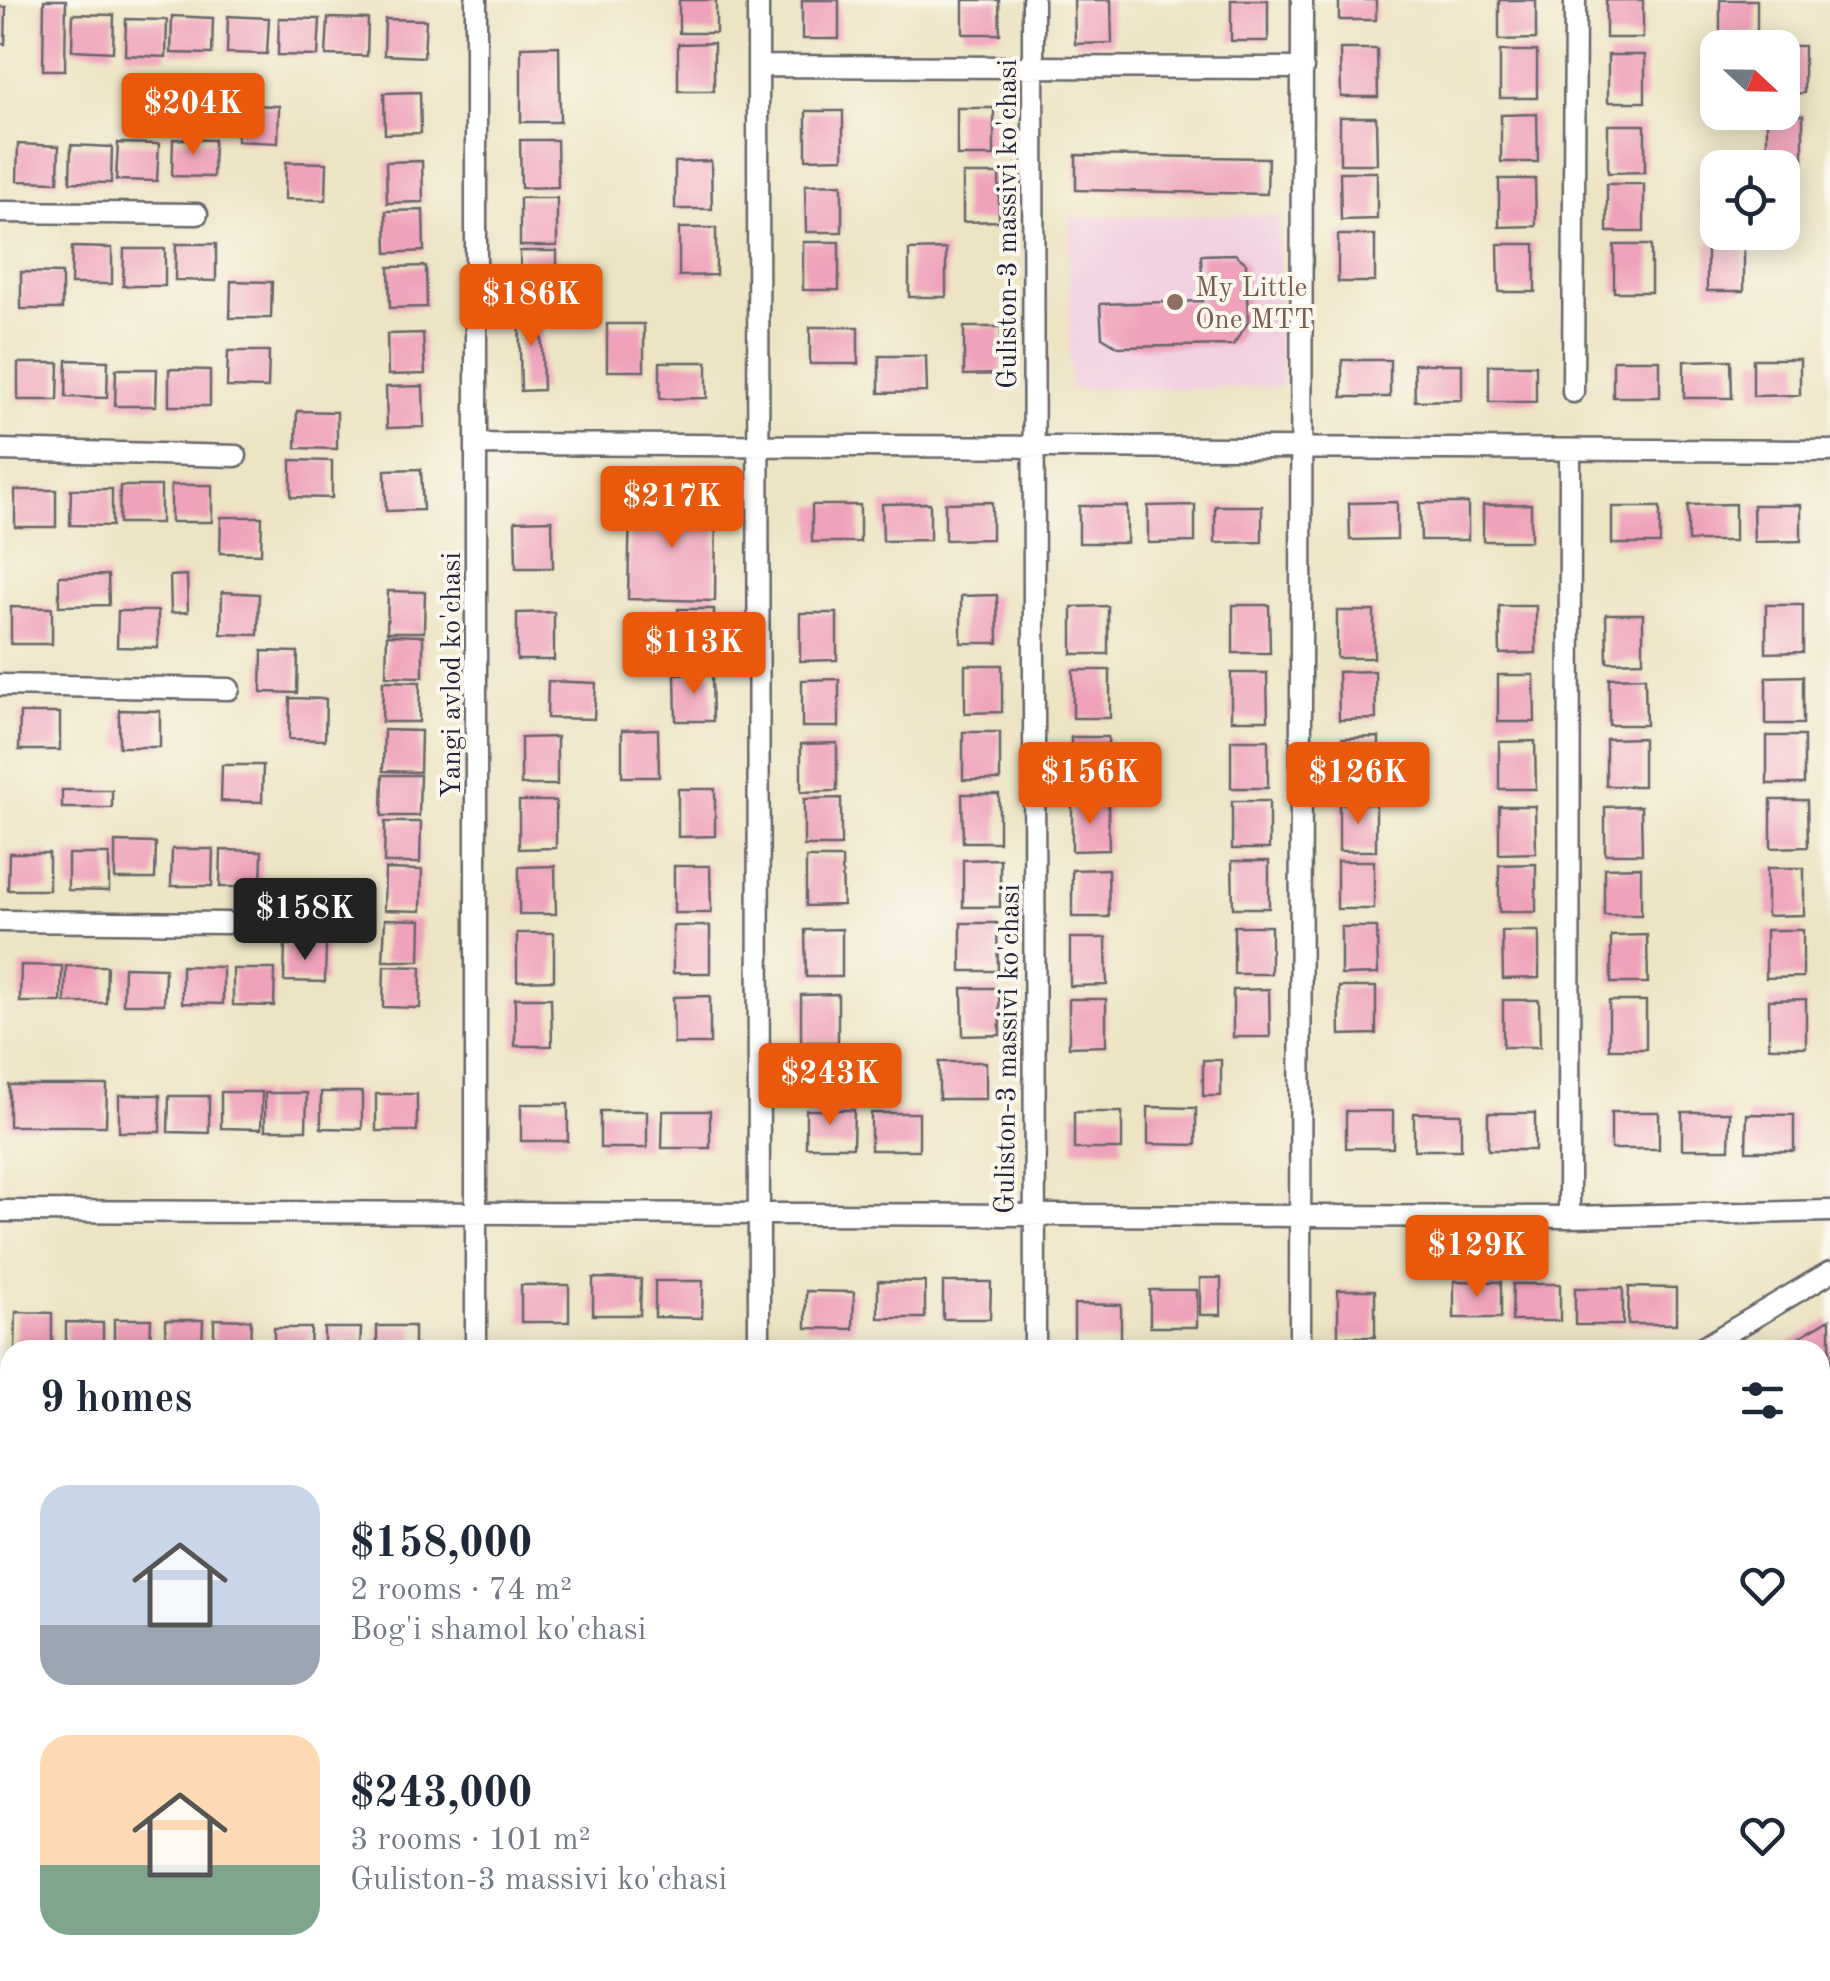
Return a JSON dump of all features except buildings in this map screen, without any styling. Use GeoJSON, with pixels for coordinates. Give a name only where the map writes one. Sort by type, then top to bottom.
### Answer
{"type":"FeatureCollection","features":[{"type":"Feature","properties":{"kind":"street","name":"Yangi avlod ko'chasi"},"geometry":{"type":"LineString","coordinates":[[476,0],[476,1340]]}},
{"type":"Feature","properties":{"kind":"street"},"geometry":{"type":"LineString","coordinates":[[758,0],[759,1340]]}},
{"type":"Feature","properties":{"kind":"street","name":"Guliston-3 massivi ko'chasi"},"geometry":{"type":"LineString","coordinates":[[1033,0],[1035,1340]]}},
{"type":"Feature","properties":{"kind":"street"},"geometry":{"type":"LineString","coordinates":[[1300,1340],[1302,0]]}},
{"type":"Feature","properties":{"kind":"street"},"geometry":{"type":"LineString","coordinates":[[1573,392],[1575,0]]}},
{"type":"Feature","properties":{"kind":"street"},"geometry":{"type":"LineString","coordinates":[[758,66],[1302,68]]}},
{"type":"Feature","properties":{"kind":"street"},"geometry":{"type":"LineString","coordinates":[[0,212],[197,214]]}},
{"type":"Feature","properties":{"kind":"street"},"geometry":{"type":"LineString","coordinates":[[478,444],[1570,453],[1830,451]]}},
{"type":"Feature","properties":{"kind":"street"},"geometry":{"type":"LineString","coordinates":[[0,450],[236,456]]}},
{"type":"Feature","properties":{"kind":"street"},"geometry":{"type":"LineString","coordinates":[[1568,1217],[1570,453]]}},
{"type":"Feature","properties":{"kind":"street"},"geometry":{"type":"LineString","coordinates":[[0,684],[229,689]]}},
{"type":"Feature","properties":{"kind":"street"},"geometry":{"type":"LineString","coordinates":[[0,921],[227,923]]}},
{"type":"Feature","properties":{"kind":"street"},"geometry":{"type":"LineString","coordinates":[[0,1211],[1568,1217],[1830,1211]]}},
{"type":"Feature","properties":{"kind":"street"},"geometry":{"type":"LineString","coordinates":[[1716,1340],[1830,1272]]}},
{"type":"Feature","properties":{"kind":"shaded area","name":"My Little One MTT"},"geometry":{"type":"Polygon","coordinates":[[[1279,215],[1281,387],[1070,389],[1069,217],[1279,215]]]}},
{"type":"Feature","properties":{"kind":"place","name":"My Little One MTT"},"geometry":{"type":"Point","coordinates":[1175,302]}}]}
